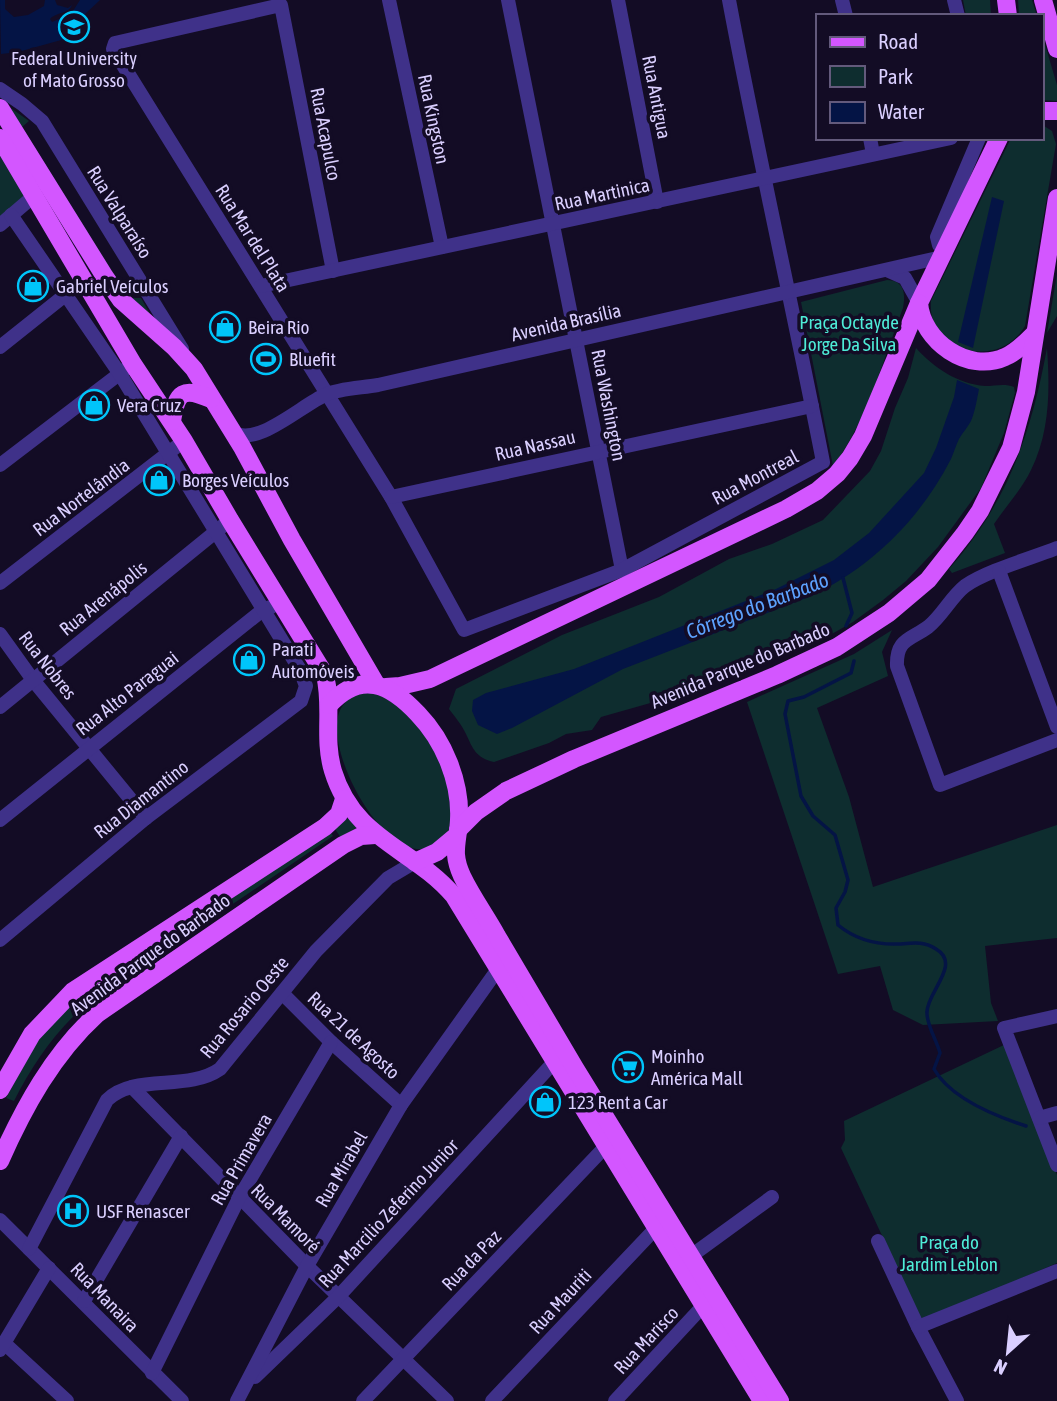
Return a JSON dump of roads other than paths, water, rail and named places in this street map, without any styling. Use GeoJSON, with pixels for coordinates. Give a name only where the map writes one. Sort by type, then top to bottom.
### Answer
{"type":"FeatureCollection","features":[{"type":"Feature","properties":{"kind":"main road"},"geometry":{"type":"LineString","coordinates":[[1042,0],[1057,49]]}},
{"type":"Feature","properties":{"kind":"main road"},"geometry":{"type":"LineString","coordinates":[[0,108],[121,300],[174,347],[194,369],[250,461],[292,540],[381,685],[419,715],[444,753],[454,777],[460,803],[456,857],[463,877],[538,1007],[780,1401]]}},
{"type":"Feature","properties":{"kind":"main road"},"geometry":{"type":"LineString","coordinates":[[0,138],[84,281],[127,369],[172,421],[223,526],[272,605],[326,676],[329,705],[328,744],[333,771],[344,799],[375,835],[415,862],[454,896],[762,1401]]}},
{"type":"Feature","properties":{"kind":"main road"},"geometry":{"type":"LineString","coordinates":[[329,705],[338,695],[355,687],[430,679],[786,509],[817,491],[837,474],[863,436],[943,253],[998,140]]}},
{"type":"Feature","properties":{"kind":"main road","name":"Avenida Parque do Barbado"},"geometry":{"type":"LineString","coordinates":[[457,833],[498,795],[574,759],[777,675],[837,647],[889,613],[928,580],[965,533],[992,487],[1021,419],[1057,198]]}},
{"type":"Feature","properties":{"kind":"main road"},"geometry":{"type":"LineString","coordinates":[[920,309],[931,333],[942,346],[956,355],[982,362],[1006,357],[1035,333]]}},
{"type":"Feature","properties":{"kind":"main road"},"geometry":{"type":"LineString","coordinates":[[172,421],[175,403],[180,395],[195,392],[211,398]]}},
{"type":"Feature","properties":{"kind":"main road","name":"Avenida Parque do Barbado"},"geometry":{"type":"LineString","coordinates":[[0,1090],[32,1034],[73,991],[328,825],[339,814],[344,799]]}},
{"type":"Feature","properties":{"kind":"main road"},"geometry":{"type":"LineString","coordinates":[[415,862],[437,852],[457,833]]}},
{"type":"Feature","properties":{"kind":"main road","name":"Avenida Parque do Barbado"},"geometry":{"type":"LineString","coordinates":[[2,1145],[54,1061],[68,1042],[97,1014],[343,845],[361,836],[375,835]]}},
{"type":"Feature","properties":{"kind":"street","name":"Rua Kingston"},"geometry":{"type":"LineString","coordinates":[[389,0],[442,247]]}},
{"type":"Feature","properties":{"kind":"street","name":"Rua Washington"},"geometry":{"type":"LineString","coordinates":[[508,0],[622,570]]}},
{"type":"Feature","properties":{"kind":"street","name":"Rua Antigua"},"geometry":{"type":"LineString","coordinates":[[618,0],[657,202]]}},
{"type":"Feature","properties":{"kind":"street","name":"Rua Montreal"},"geometry":{"type":"LineString","coordinates":[[464,629],[622,570],[823,462],[763,180],[729,0]]}},
{"type":"Feature","properties":{"kind":"street","name":"Rua Acapulco"},"geometry":{"type":"LineString","coordinates":[[113,49],[119,41],[281,5],[333,271]]}},
{"type":"Feature","properties":{"kind":"street","name":"Rua Mar del Plata"},"geometry":{"type":"LineString","coordinates":[[113,49],[391,498],[464,629]]}},
{"type":"Feature","properties":{"kind":"street","name":"Rua Valparaíso"},"geometry":{"type":"LineString","coordinates":[[0,89],[42,121],[194,369]]}},
{"type":"Feature","properties":{"kind":"street"},"geometry":{"type":"LineString","coordinates":[[870,140],[873,154]]}},
{"type":"Feature","properties":{"kind":"street","name":"Rua Martinica"},"geometry":{"type":"LineString","coordinates":[[261,286],[941,140]]}},
{"type":"Feature","properties":{"kind":"street"},"geometry":{"type":"LineString","coordinates":[[943,253],[937,237],[978,140]]}},
{"type":"Feature","properties":{"kind":"street"},"geometry":{"type":"LineString","coordinates":[[35,195],[5,220],[127,369],[169,453],[223,526]]}},
{"type":"Feature","properties":{"kind":"street"},"geometry":{"type":"LineString","coordinates":[[1047,263],[1057,243]]}},
{"type":"Feature","properties":{"kind":"street","name":"Avenida Brasília"},"geometry":{"type":"LineString","coordinates":[[262,432],[326,394],[378,385],[576,338],[789,293],[887,270],[943,253]]}},
{"type":"Feature","properties":{"kind":"street"},"geometry":{"type":"LineString","coordinates":[[887,270],[905,278],[920,309]]}},
{"type":"Feature","properties":{"kind":"street"},"geometry":{"type":"LineString","coordinates":[[0,347],[84,281]]}},
{"type":"Feature","properties":{"kind":"street"},"geometry":{"type":"LineString","coordinates":[[0,465],[127,369]]}},
{"type":"Feature","properties":{"kind":"street","name":"Rua Nassau"},"geometry":{"type":"LineString","coordinates":[[391,498],[812,406]]}},
{"type":"Feature","properties":{"kind":"street"},"geometry":{"type":"LineString","coordinates":[[233,432],[247,436],[262,432]]}},
{"type":"Feature","properties":{"kind":"street"},"geometry":{"type":"LineString","coordinates":[[250,461],[251,447],[262,432]]}},
{"type":"Feature","properties":{"kind":"street","name":"Rua Nortelândia"},"geometry":{"type":"LineString","coordinates":[[0,583],[184,441]]}},
{"type":"Feature","properties":{"kind":"street","name":"Rua Arenápolis"},"geometry":{"type":"LineString","coordinates":[[0,706],[223,526]]}},
{"type":"Feature","properties":{"kind":"street"},"geometry":{"type":"LineString","coordinates":[[1057,548],[964,587],[929,626],[903,641],[897,654],[897,666],[940,785],[1057,740]]}},
{"type":"Feature","properties":{"kind":"street"},"geometry":{"type":"LineString","coordinates":[[999,571],[1057,727]]}},
{"type":"Feature","properties":{"kind":"street","name":"Rua Diamantino"},"geometry":{"type":"LineString","coordinates":[[0,940],[146,818],[301,701],[306,690],[304,676],[272,605]]}},
{"type":"Feature","properties":{"kind":"street","name":"Rua Alto Paraguai"},"geometry":{"type":"LineString","coordinates":[[0,820],[272,605]]}},
{"type":"Feature","properties":{"kind":"street","name":"Rua Nobres"},"geometry":{"type":"LineString","coordinates":[[0,634],[33,680],[146,818]]}},
{"type":"Feature","properties":{"kind":"street","name":"Rua Rosario Oeste"},"geometry":{"type":"LineString","coordinates":[[29,1249],[104,1105],[113,1095],[132,1087],[191,1081],[210,1076],[220,1069],[316,951],[388,878],[415,862]]}},
{"type":"Feature","properties":{"kind":"street","name":"Rua Mirabel"},"geometry":{"type":"LineString","coordinates":[[237,1401],[307,1266],[401,1105],[498,969]]}},
{"type":"Feature","properties":{"kind":"street","name":"Rua 21 de Agosto"},"geometry":{"type":"LineString","coordinates":[[282,993],[401,1105]]}},
{"type":"Feature","properties":{"kind":"street"},"geometry":{"type":"LineString","coordinates":[[1057,1016],[1004,1027],[1057,1165]]}},
{"type":"Feature","properties":{"kind":"street","name":"Rua Primavera"},"geometry":{"type":"LineString","coordinates":[[152,1373],[239,1198],[331,1042]]}},
{"type":"Feature","properties":{"kind":"street","name":"Rua Marcilio Zeferino Junior"},"geometry":{"type":"LineString","coordinates":[[246,1386],[338,1297],[555,1061]]}},
{"type":"Feature","properties":{"kind":"street","name":"Rua Mamoré"},"geometry":{"type":"LineString","coordinates":[[132,1087],[338,1297],[447,1401]]}},
{"type":"Feature","properties":{"kind":"street"},"geometry":{"type":"LineString","coordinates":[[1039,1118],[1057,1113]]}},
{"type":"Feature","properties":{"kind":"street"},"geometry":{"type":"LineString","coordinates":[[84,1301],[181,1136]]}},
{"type":"Feature","properties":{"kind":"street","name":"Rua da Paz"},"geometry":{"type":"LineString","coordinates":[[363,1401],[607,1145]]}},
{"type":"Feature","properties":{"kind":"street"},"geometry":{"type":"LineString","coordinates":[[691,1256],[772,1197]]}},
{"type":"Feature","properties":{"kind":"street","name":"Rua Manaira"},"geometry":{"type":"LineString","coordinates":[[0,1220],[182,1401]]}},
{"type":"Feature","properties":{"kind":"street","name":"Rua Mauriti"},"geometry":{"type":"LineString","coordinates":[[492,1401],[656,1228]]}},
{"type":"Feature","properties":{"kind":"street"},"geometry":{"type":"LineString","coordinates":[[878,1241],[918,1328],[957,1401]]}},
{"type":"Feature","properties":{"kind":"street"},"geometry":{"type":"LineString","coordinates":[[49,1268],[2,1346],[63,1400]]}},
{"type":"Feature","properties":{"kind":"street"},"geometry":{"type":"LineString","coordinates":[[918,1328],[1057,1271]]}},
{"type":"Feature","properties":{"kind":"street","name":"Rua Marisco"},"geometry":{"type":"LineString","coordinates":[[615,1401],[704,1306]]}},
{"type":"Feature","properties":{"kind":"water"},"geometry":{"type":"Polygon","coordinates":[[[0,0],[5,0],[5,9],[14,17],[28,15],[44,6],[45,0],[55,0],[57,5],[68,8],[72,5],[68,10],[50,19],[52,22],[71,14],[80,0],[100,0],[83,16],[80,30],[72,37],[1,54],[0,0]]]}},
{"type":"Feature","properties":{"kind":"water"},"geometry":{"type":"Polygon","coordinates":[[[992,197],[1004,201],[973,348],[958,342],[992,197]]]}},
{"type":"Feature","properties":{"kind":"water","name":"Córrego do Barbado"},"geometry":{"type":"Polygon","coordinates":[[[957,380],[979,389],[971,421],[959,439],[951,459],[925,502],[909,521],[874,556],[854,571],[811,596],[623,669],[512,728],[497,734],[478,725],[472,711],[473,700],[486,693],[574,669],[776,589],[834,560],[869,533],[924,473],[936,448],[954,397],[957,380]]]}},
{"type":"Feature","properties":{"kind":"waterway"},"geometry":{"type":"LineString","coordinates":[[843,578],[852,613],[846,626]]}},
{"type":"Feature","properties":{"kind":"waterway"},"geometry":{"type":"LineString","coordinates":[[854,661],[851,673],[804,697],[788,701],[785,714],[801,796],[813,816],[835,835],[848,880],[836,908],[838,925],[866,940],[890,944],[923,944],[932,946],[943,955],[945,970],[928,1004],[927,1012],[940,1053],[934,1069],[962,1098],[1026,1126]]}},
{"type":"Feature","properties":{"kind":"place","name":"Federal University of Mato Grosso"},"geometry":{"type":"Point","coordinates":[74,27]}},
{"type":"Feature","properties":{"kind":"place","name":"Gabriel Veículos"},"geometry":{"type":"Point","coordinates":[33,286]}},
{"type":"Feature","properties":{"kind":"place","name":"Beira Rio"},"geometry":{"type":"Point","coordinates":[225,327]}},
{"type":"Feature","properties":{"kind":"place","name":"Bluefit"},"geometry":{"type":"Point","coordinates":[266,359]}},
{"type":"Feature","properties":{"kind":"place","name":"Vera Cruz"},"geometry":{"type":"Point","coordinates":[94,405]}},
{"type":"Feature","properties":{"kind":"place","name":"Borges Veículos"},"geometry":{"type":"Point","coordinates":[159,480]}},
{"type":"Feature","properties":{"kind":"place","name":"Parati Automóveis"},"geometry":{"type":"Point","coordinates":[249,660]}},
{"type":"Feature","properties":{"kind":"place","name":"Moinho América Mall"},"geometry":{"type":"Point","coordinates":[628,1067]}},
{"type":"Feature","properties":{"kind":"place","name":"123 Rent a Car"},"geometry":{"type":"Point","coordinates":[545,1102]}},
{"type":"Feature","properties":{"kind":"place","name":"USF Renascer"},"geometry":{"type":"Point","coordinates":[73,1211]}},
{"type":"Feature","properties":{"kind":"park label","name":"Praça Octayde Jorge Da Silva"},"geometry":{"type":"Point","coordinates":[849,333]}},
{"type":"Feature","properties":{"kind":"park label","name":"Praça do Jardim Leblon"},"geometry":{"type":"Point","coordinates":[949,1253]}}]}
